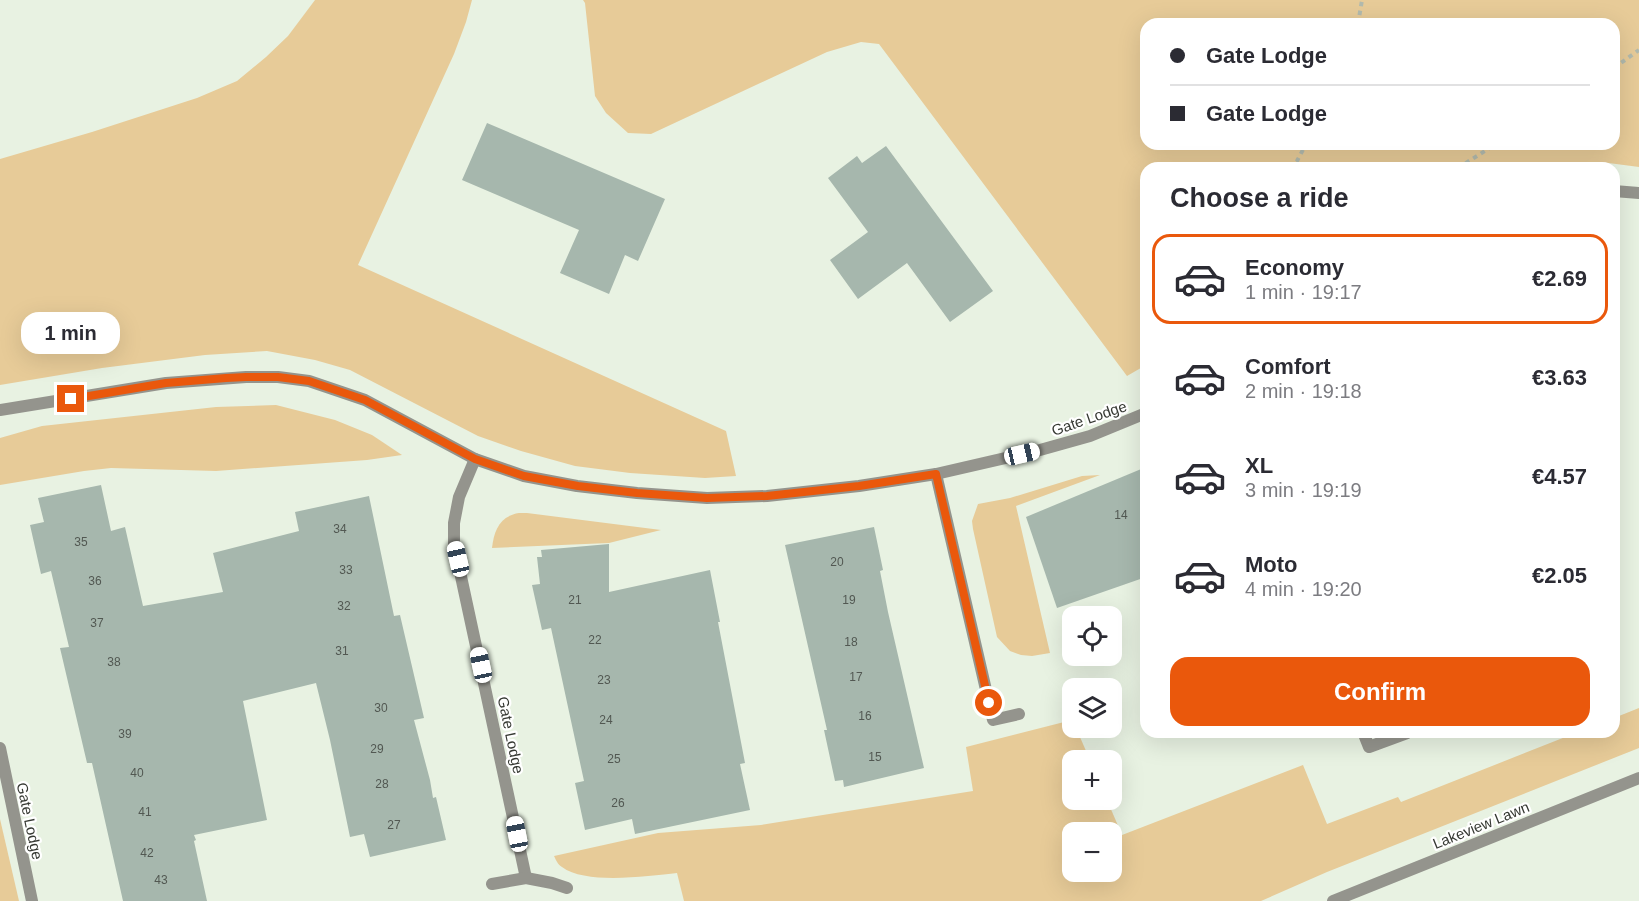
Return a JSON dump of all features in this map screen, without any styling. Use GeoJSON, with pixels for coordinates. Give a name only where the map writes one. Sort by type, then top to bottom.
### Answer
{"type":"FeatureCollection","features":[{"type":"Feature","properties":{"kind":"street"},"geometry":{"type":"LineString","coordinates":[[1620,191],[1639,193]]}},
{"type":"Feature","properties":{"kind":"street","name":"Gate Lodge"},"geometry":{"type":"LineString","coordinates":[[0,410],[166,383],[246,377],[309,381],[365,400],[475,459],[524,476],[578,486],[707,498],[767,496],[936,474],[1090,436],[1140,415]]}},
{"type":"Feature","properties":{"kind":"street","name":"Gate Lodge"},"geometry":{"type":"LineString","coordinates":[[475,459],[459,497],[454,523],[454,544],[526,879]]}},
{"type":"Feature","properties":{"kind":"street"},"geometry":{"type":"LineString","coordinates":[[936,474],[993,720],[1019,714]]}},
{"type":"Feature","properties":{"kind":"street"},"geometry":{"type":"LineString","coordinates":[[1366,738],[1370,747],[1394,738]]}},
{"type":"Feature","properties":{"kind":"street","name":"Gate Lodge"},"geometry":{"type":"LineString","coordinates":[[0,748],[32,901]]}},
{"type":"Feature","properties":{"kind":"street","name":"Lakeview Lawn"},"geometry":{"type":"LineString","coordinates":[[1334,901],[1639,778]]}},
{"type":"Feature","properties":{"kind":"street"},"geometry":{"type":"LineString","coordinates":[[492,884],[526,879],[567,888]]}},
{"type":"Feature","properties":{"kind":"path"},"geometry":{"type":"LineString","coordinates":[[1359,18],[1362,0]]}},
{"type":"Feature","properties":{"kind":"path"},"geometry":{"type":"LineString","coordinates":[[1620,64],[1639,50]]}},
{"type":"Feature","properties":{"kind":"path"},"geometry":{"type":"LineString","coordinates":[[1468,162],[1486,150]]}},
{"type":"Feature","properties":{"kind":"shaded area"},"geometry":{"type":"Polygon","coordinates":[[[315,0],[472,0],[454,54],[358,265],[726,431],[736,476],[705,478],[630,473],[575,466],[478,436],[350,370],[315,360],[267,351],[205,355],[102,368],[0,385],[0,159],[197,98],[237,81],[288,36],[315,0]]]}},
{"type":"Feature","properties":{"kind":"shaded area"},"geometry":{"type":"Polygon","coordinates":[[[583,0],[1639,0],[1639,167],[1620,164],[1620,162],[1140,162],[1140,368],[1127,376],[879,44],[861,42],[827,52],[651,134],[628,133],[606,113],[595,96],[583,0]]]}},
{"type":"Feature","properties":{"kind":"shaded area"},"geometry":{"type":"Polygon","coordinates":[[[276,405],[335,420],[372,435],[402,455],[367,460],[216,471],[111,468],[0,485],[0,438],[42,426],[216,407],[276,405]]]}},
{"type":"Feature","properties":{"kind":"shaded area"},"geometry":{"type":"Polygon","coordinates":[[[1100,475],[1016,506],[1050,653],[1032,656],[1010,651],[997,637],[973,529],[972,521],[978,504],[1010,498],[1082,476],[1100,475]]]}},
{"type":"Feature","properties":{"kind":"shaded area"},"geometry":{"type":"Polygon","coordinates":[[[519,513],[661,530],[609,543],[492,548],[494,535],[499,525],[507,517],[519,513]]]}},
{"type":"Feature","properties":{"kind":"shaded area"},"geometry":{"type":"Polygon","coordinates":[[[1639,708],[1639,748],[1327,872],[1261,901],[684,901],[677,873],[618,878],[586,876],[562,867],[554,856],[658,833],[761,825],[973,791],[966,747],[1062,723],[1062,738],[1080,738],[1086,750],[1062,750],[1062,810],[1111,810],[1116,822],[1062,822],[1062,882],[1122,882],[1122,835],[1303,765],[1327,824],[1398,797],[1401,802],[1563,738],[1620,738],[1620,716],[1639,708]]]}},
{"type":"Feature","properties":{"kind":"shaded area"},"geometry":{"type":"Polygon","coordinates":[[[0,819],[19,901],[0,901],[0,819]]]}},
{"type":"Feature","properties":{"kind":"building"},"geometry":{"type":"Polygon","coordinates":[[[487,123],[665,199],[638,261],[625,255],[609,294],[560,273],[579,230],[462,180],[487,123]]]}},
{"type":"Feature","properties":{"kind":"building"},"geometry":{"type":"Polygon","coordinates":[[[886,146],[993,291],[950,322],[907,263],[858,299],[830,260],[868,232],[828,178],[857,156],[862,163],[886,146]]]}},
{"type":"Feature","properties":{"kind":"building"},"geometry":{"type":"Polygon","coordinates":[[[1140,470],[1140,579],[1057,608],[1026,517],[1140,470]]]}},
{"type":"Feature","properties":{"kind":"building"},"geometry":{"type":"Polygon","coordinates":[[[101,485],[111,531],[125,527],[143,606],[223,592],[213,553],[299,531],[295,512],[369,496],[394,616],[400,615],[424,718],[414,720],[446,840],[370,857],[364,834],[350,837],[316,683],[243,701],[267,820],[194,835],[207,901],[123,901],[92,763],[87,763],[60,648],[69,647],[51,571],[41,574],[30,525],[44,522],[38,498],[101,485]]]}},
{"type":"Feature","properties":{"kind":"building"},"geometry":{"type":"Polygon","coordinates":[[[874,527],[883,570],[880,571],[888,612],[924,768],[844,787],[843,780],[835,781],[824,730],[827,730],[785,545],[874,527]]]}},
{"type":"Feature","properties":{"kind":"building"},"geometry":{"type":"Polygon","coordinates":[[[609,544],[609,592],[710,570],[745,763],[740,764],[750,810],[635,834],[632,819],[585,830],[575,783],[584,781],[551,628],[542,630],[532,585],[540,584],[537,557],[542,557],[541,550],[609,544]]]}},
{"type":"Feature","properties":{"kind":"route"},"geometry":{"type":"LineString","coordinates":[[71,399],[166,383],[226,378],[278,377],[309,381],[365,400],[475,459],[524,476],[578,486],[637,493],[707,498],[767,496],[859,486],[936,474],[989,703]]}}]}
